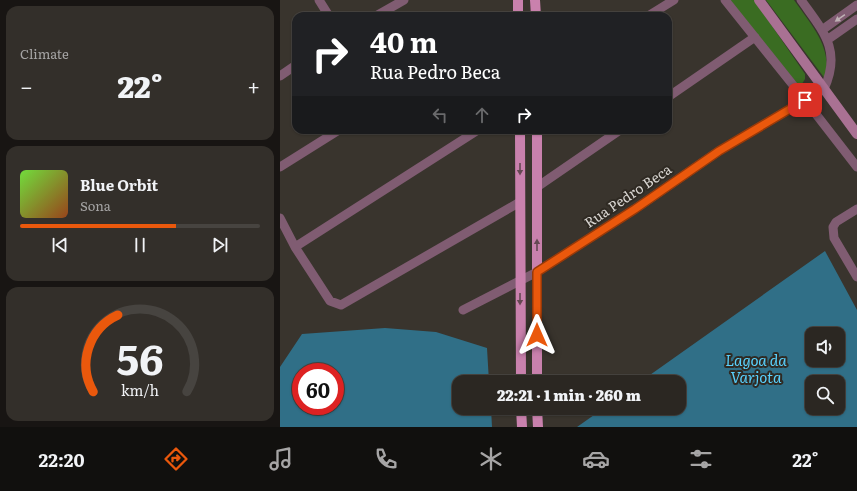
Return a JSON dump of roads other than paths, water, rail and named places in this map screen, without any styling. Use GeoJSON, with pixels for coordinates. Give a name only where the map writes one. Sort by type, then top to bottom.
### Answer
{"type":"FeatureCollection","features":[{"type":"Feature","properties":{"kind":"main road"},"geometry":{"type":"LineString","coordinates":[[516,12],[518,0]]}},
{"type":"Feature","properties":{"kind":"main road"},"geometry":{"type":"LineString","coordinates":[[535,0],[536,12]]}},
{"type":"Feature","properties":{"kind":"main road"},"geometry":{"type":"LineString","coordinates":[[759,0],[857,134]]}},
{"type":"Feature","properties":{"kind":"main road"},"geometry":{"type":"LineString","coordinates":[[520,134],[521,375]]}},
{"type":"Feature","properties":{"kind":"main road"},"geometry":{"type":"LineString","coordinates":[[537,134],[537,375]]}},
{"type":"Feature","properties":{"kind":"main road"},"geometry":{"type":"LineString","coordinates":[[521,415],[522,427]]}},
{"type":"Feature","properties":{"kind":"main road"},"geometry":{"type":"LineString","coordinates":[[537,415],[538,427]]}},
{"type":"Feature","properties":{"kind":"street"},"geometry":{"type":"LineString","coordinates":[[318,0],[326,12]]}},
{"type":"Feature","properties":{"kind":"street"},"geometry":{"type":"LineString","coordinates":[[383,12],[404,0]]}},
{"type":"Feature","properties":{"kind":"street"},"geometry":{"type":"LineString","coordinates":[[654,12],[674,0]]}},
{"type":"Feature","properties":{"kind":"street"},"geometry":{"type":"LineString","coordinates":[[725,0],[857,167]]}},
{"type":"Feature","properties":{"kind":"street"},"geometry":{"type":"LineString","coordinates":[[800,0],[822,30],[832,54],[833,66],[831,75],[824,90]]}},
{"type":"Feature","properties":{"kind":"street"},"geometry":{"type":"LineString","coordinates":[[822,30],[857,5]]}},
{"type":"Feature","properties":{"kind":"street"},"geometry":{"type":"LineString","coordinates":[[827,40],[857,19]]}},
{"type":"Feature","properties":{"kind":"street"},"geometry":{"type":"LineString","coordinates":[[672,93],[755,37]]}},
{"type":"Feature","properties":{"kind":"street"},"geometry":{"type":"LineString","coordinates":[[280,76],[292,68]]}},
{"type":"Feature","properties":{"kind":"street","name":"Rua Pedro Beca"},"geometry":{"type":"LineString","coordinates":[[463,310],[537,272],[635,209],[719,151],[824,90]]}},
{"type":"Feature","properties":{"kind":"street"},"geometry":{"type":"LineString","coordinates":[[280,167],[333,134]]}},
{"type":"Feature","properties":{"kind":"street"},"geometry":{"type":"LineString","coordinates":[[295,247],[472,134]]}},
{"type":"Feature","properties":{"kind":"street"},"geometry":{"type":"LineString","coordinates":[[537,187],[614,134]]}},
{"type":"Feature","properties":{"kind":"street"},"geometry":{"type":"LineString","coordinates":[[280,218],[295,247],[330,301],[341,305],[520,202]]}},
{"type":"Feature","properties":{"kind":"street"},"geometry":{"type":"LineString","coordinates":[[857,209],[836,222],[833,227],[834,238],[857,276]]}},
{"type":"Feature","properties":{"kind":"water","name":"Lagoa da Varjota"},"geometry":{"type":"Polygon","coordinates":[[[825,251],[857,310],[857,427],[577,427],[594,415],[686,415],[686,375],[650,375],[825,251]]]}},
{"type":"Feature","properties":{"kind":"water"},"geometry":{"type":"Polygon","coordinates":[[[385,328],[436,332],[487,348],[489,375],[452,375],[452,415],[491,415],[492,427],[280,427],[280,367],[302,334],[385,328]]]}}]}
